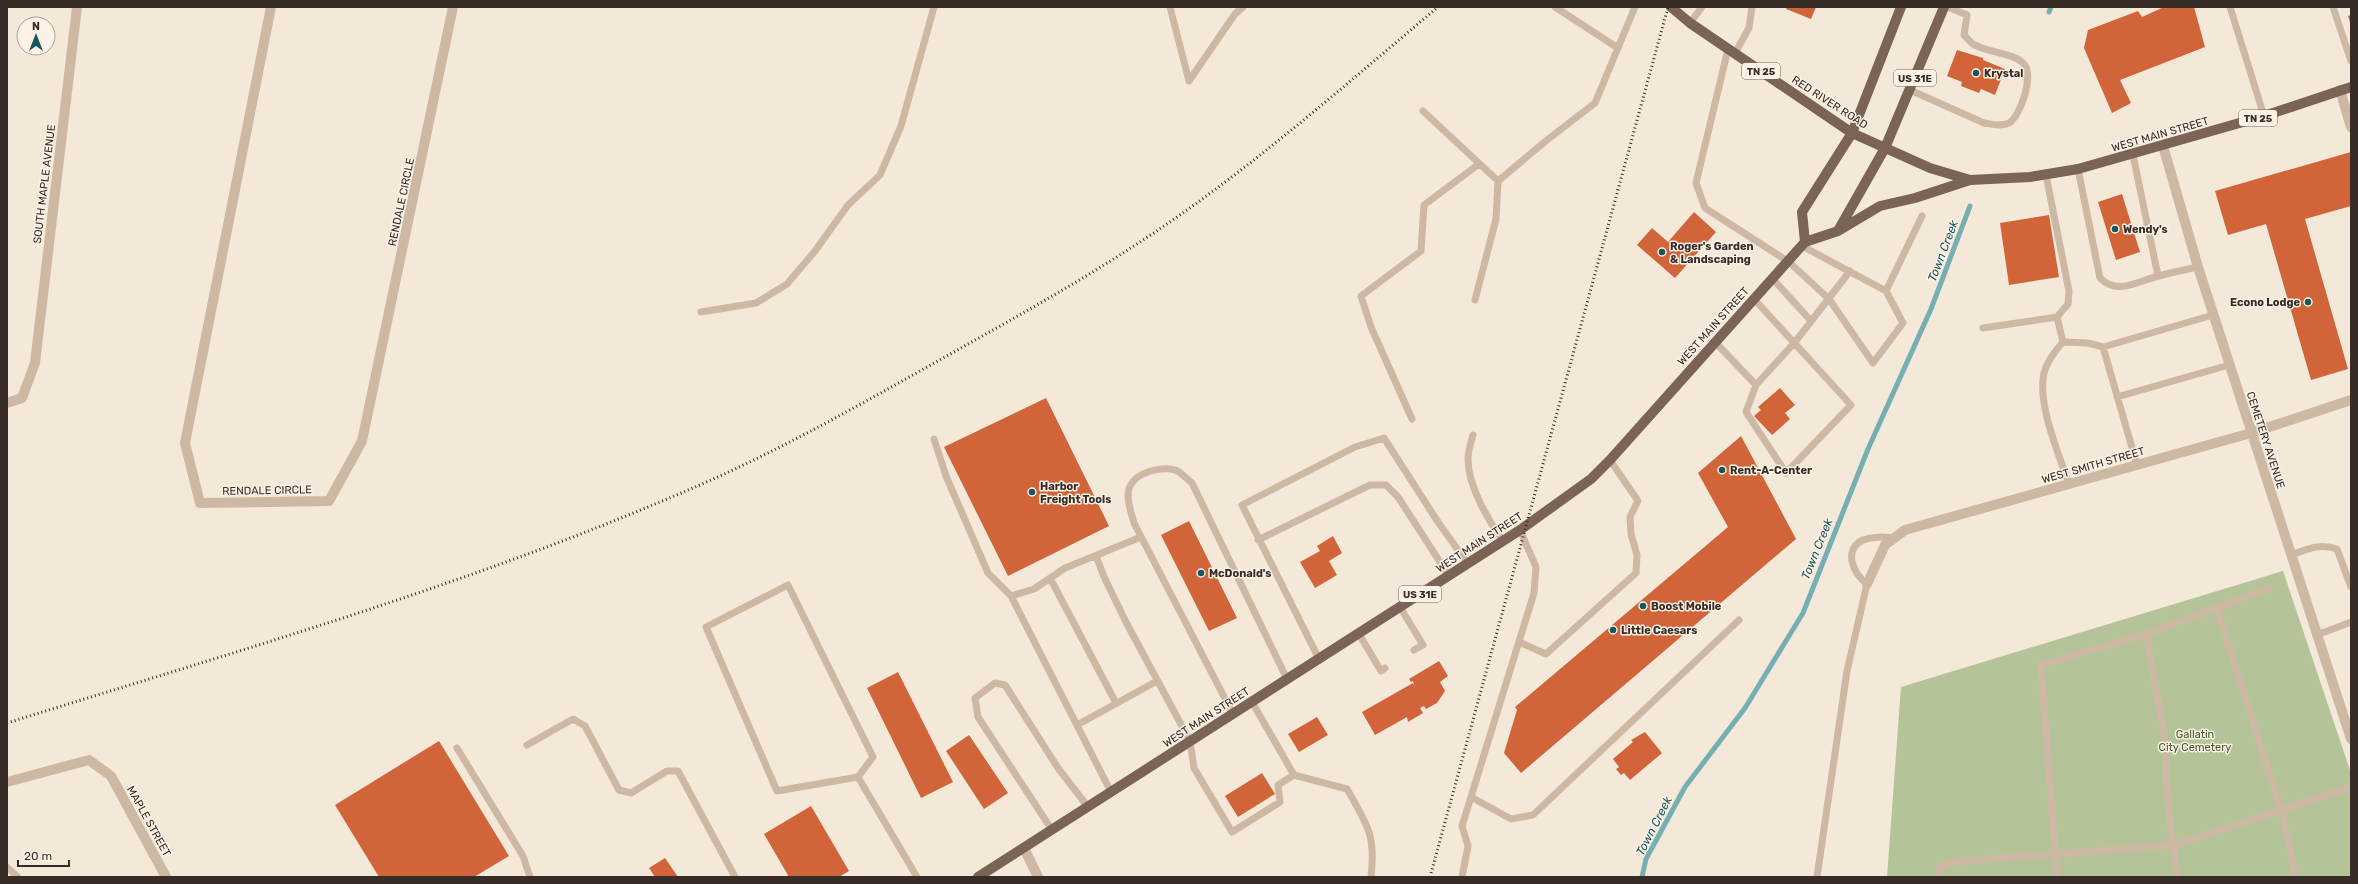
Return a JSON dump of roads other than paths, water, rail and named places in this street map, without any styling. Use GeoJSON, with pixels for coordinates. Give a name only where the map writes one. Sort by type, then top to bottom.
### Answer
{"type":"FeatureCollection","features":[{"type":"Feature","properties":{"kind":"main road","name":"RED RIVER ROAD"},"geometry":{"type":"LineString","coordinates":[[1671,7],[1690,23],[1852,133],[1930,168],[1970,180]]}},
{"type":"Feature","properties":{"kind":"main road"},"geometry":{"type":"LineString","coordinates":[[1901,7],[1852,133],[1802,212],[1803,244],[1838,231],[1880,206],[1915,198],[1970,180]]}},
{"type":"Feature","properties":{"kind":"main road","name":"US 31E"},"geometry":{"type":"LineString","coordinates":[[1838,231],[1886,148],[1944,7]]}},
{"type":"Feature","properties":{"kind":"main road","name":"WEST MAIN STREET"},"geometry":{"type":"LineString","coordinates":[[1970,180],[2046,175],[2133,156],[2264,116],[2351,86]]}},
{"type":"Feature","properties":{"kind":"main road","name":"WEST MAIN STREET"},"geometry":{"type":"LineString","coordinates":[[978,877],[1468,564],[1520,530],[1591,479],[1610,460],[1715,342],[1789,262],[1803,244]]}},
{"type":"Feature","properties":{"kind":"street","name":"SOUTH MAPLE AVENUE"},"geometry":{"type":"LineString","coordinates":[[7,403],[22,398],[35,363],[77,7]]}},
{"type":"Feature","properties":{"kind":"street","name":"RENDALE CIRCLE"},"geometry":{"type":"LineString","coordinates":[[271,7],[185,444],[200,503],[329,501],[362,441],[453,7]]}},
{"type":"Feature","properties":{"kind":"street"},"geometry":{"type":"LineString","coordinates":[[2340,90],[2351,127]]}},
{"type":"Feature","properties":{"kind":"street","name":"CEMETERY AVENUE"},"geometry":{"type":"LineString","coordinates":[[2163,146],[2198,267],[2251,433],[2317,634],[2346,711],[2351,739]]}},
{"type":"Feature","properties":{"kind":"street","name":"WEST SMITH STREET"},"geometry":{"type":"LineString","coordinates":[[1867,584],[1885,545],[1905,530],[2251,433],[2351,400]]}},
{"type":"Feature","properties":{"kind":"street","name":"MAPLE STREET"},"geometry":{"type":"LineString","coordinates":[[7,782],[89,760],[111,776],[166,877]]}},
{"type":"Feature","properties":{"kind":"street"},"geometry":{"type":"LineString","coordinates":[[1024,848],[1038,877]]}},
{"type":"Feature","properties":{"kind":"lane"},"geometry":{"type":"LineString","coordinates":[[701,312],[756,303],[787,284],[815,251],[848,205],[880,175],[901,126],[934,7]]}},
{"type":"Feature","properties":{"kind":"lane"},"geometry":{"type":"LineString","coordinates":[[1170,7],[1189,81],[1235,14],[1243,7]]}},
{"type":"Feature","properties":{"kind":"lane"},"geometry":{"type":"LineString","coordinates":[[1555,7],[1618,48]]}},
{"type":"Feature","properties":{"kind":"lane"},"geometry":{"type":"LineString","coordinates":[[1475,300],[1496,219],[1498,181],[1547,140],[1595,103],[1635,7]]}},
{"type":"Feature","properties":{"kind":"lane"},"geometry":{"type":"LineString","coordinates":[[1690,23],[1702,7]]}},
{"type":"Feature","properties":{"kind":"lane"},"geometry":{"type":"LineString","coordinates":[[1752,7],[1749,28],[1732,51],[1696,183],[1705,208],[1789,262],[1829,299],[1873,363],[1903,323],[1886,291],[1803,244]]}},
{"type":"Feature","properties":{"kind":"lane"},"geometry":{"type":"LineString","coordinates":[[1910,90],[1984,123],[1996,125],[2008,123],[2017,113],[2029,82],[2029,71],[2023,63],[1973,44],[1964,35],[1967,16],[1948,7]]}},
{"type":"Feature","properties":{"kind":"lane"},"geometry":{"type":"LineString","coordinates":[[2230,7],[2264,116]]}},
{"type":"Feature","properties":{"kind":"lane"},"geometry":{"type":"LineString","coordinates":[[2333,7],[2351,61]]}},
{"type":"Feature","properties":{"kind":"lane"},"geometry":{"type":"LineString","coordinates":[[1422,111],[1498,181]]}},
{"type":"Feature","properties":{"kind":"lane"},"geometry":{"type":"LineString","coordinates":[[2133,156],[2158,276]]}},
{"type":"Feature","properties":{"kind":"lane"},"geometry":{"type":"LineString","coordinates":[[1412,419],[1371,327],[1361,296],[1421,251],[1424,205],[1479,164]]}},
{"type":"Feature","properties":{"kind":"lane"},"geometry":{"type":"LineString","coordinates":[[2078,169],[2100,278],[2107,284],[2118,287],[2134,285],[2158,276],[2198,267]]}},
{"type":"Feature","properties":{"kind":"lane"},"geometry":{"type":"LineString","coordinates":[[1983,328],[2058,317],[2068,304],[2070,291],[2046,175]]}},
{"type":"Feature","properties":{"kind":"lane"},"geometry":{"type":"LineString","coordinates":[[1886,291],[1922,216]]}},
{"type":"Feature","properties":{"kind":"lane"},"geometry":{"type":"LineString","coordinates":[[1754,300],[1795,342],[1851,405],[1786,473],[1746,412],[1756,385],[1795,342],[1850,271]]}},
{"type":"Feature","properties":{"kind":"lane"},"geometry":{"type":"LineString","coordinates":[[1773,279],[1811,321]]}},
{"type":"Feature","properties":{"kind":"lane"},"geometry":{"type":"LineString","coordinates":[[2069,484],[2057,450],[2042,389],[2044,373],[2051,355],[2063,342],[2088,342],[2103,347],[2213,315]]}},
{"type":"Feature","properties":{"kind":"lane"},"geometry":{"type":"LineString","coordinates":[[2058,317],[2063,342]]}},
{"type":"Feature","properties":{"kind":"lane"},"geometry":{"type":"LineString","coordinates":[[1715,342],[1756,385]]}},
{"type":"Feature","properties":{"kind":"lane"},"geometry":{"type":"LineString","coordinates":[[2103,347],[2137,465]]}},
{"type":"Feature","properties":{"kind":"lane"},"geometry":{"type":"LineString","coordinates":[[2117,397],[2230,365]]}},
{"type":"Feature","properties":{"kind":"lane"},"geometry":{"type":"LineString","coordinates":[[1473,435],[1468,459],[1473,482],[1486,517],[1503,541]]}},
{"type":"Feature","properties":{"kind":"lane"},"geometry":{"type":"LineString","coordinates":[[1319,659],[1258,540],[1242,505],[1355,447],[1384,438],[1438,522],[1468,564]]}},
{"type":"Feature","properties":{"kind":"lane"},"geometry":{"type":"LineString","coordinates":[[934,439],[946,476],[988,573],[1011,596],[1111,792]]}},
{"type":"Feature","properties":{"kind":"lane"},"geometry":{"type":"LineString","coordinates":[[1519,642],[1546,654],[1636,573],[1637,555],[1631,534],[1630,517],[1638,501],[1610,460]]}},
{"type":"Feature","properties":{"kind":"lane"},"geometry":{"type":"LineString","coordinates":[[1233,714],[1134,523],[1128,497],[1130,485],[1141,476],[1158,468],[1176,470],[1192,483],[1287,679]]}},
{"type":"Feature","properties":{"kind":"lane"},"geometry":{"type":"LineString","coordinates":[[1258,540],[1364,487],[1370,485],[1386,485],[1402,504],[1449,576]]}},
{"type":"Feature","properties":{"kind":"lane"},"geometry":{"type":"LineString","coordinates":[[1462,877],[1468,846],[1462,826],[1534,593],[1536,567],[1520,530]]}},
{"type":"Feature","properties":{"kind":"lane"},"geometry":{"type":"LineString","coordinates":[[1817,877],[1847,671],[1867,584],[1858,577],[1853,567],[1852,551],[1861,541],[1878,536],[1894,538]]}},
{"type":"Feature","properties":{"kind":"lane"},"geometry":{"type":"LineString","coordinates":[[1011,596],[1034,589],[1065,568],[1141,537]]}},
{"type":"Feature","properties":{"kind":"lane"},"geometry":{"type":"LineString","coordinates":[[2291,555],[2316,546],[2326,545],[2337,549],[2351,587]]}},
{"type":"Feature","properties":{"kind":"lane"},"geometry":{"type":"LineString","coordinates":[[1096,556],[1105,579],[1157,681],[1190,741],[1194,768],[1232,832],[1280,802],[1278,785],[1294,774]]}},
{"type":"Feature","properties":{"kind":"lane"},"geometry":{"type":"LineString","coordinates":[[1050,578],[1116,703]]}},
{"type":"Feature","properties":{"kind":"lane"},"geometry":{"type":"LineString","coordinates":[[788,585],[873,757],[858,777],[777,791],[706,627],[788,585]]}},
{"type":"Feature","properties":{"kind":"lane"},"geometry":{"type":"LineString","coordinates":[[2057,877],[2041,665],[2146,634],[2269,588]]}},
{"type":"Feature","properties":{"kind":"lane"},"geometry":{"type":"LineString","coordinates":[[1400,607],[1423,645],[1414,650]]}},
{"type":"Feature","properties":{"kind":"lane"},"geometry":{"type":"LineString","coordinates":[[2217,608],[2281,810],[2292,856],[2295,877]]}},
{"type":"Feature","properties":{"kind":"lane"},"geometry":{"type":"LineString","coordinates":[[1471,797],[1511,819],[1533,815],[1739,620]]}},
{"type":"Feature","properties":{"kind":"lane"},"geometry":{"type":"LineString","coordinates":[[2317,634],[2351,622]]}},
{"type":"Feature","properties":{"kind":"lane"},"geometry":{"type":"LineString","coordinates":[[1359,634],[1381,671],[1385,668]]}},
{"type":"Feature","properties":{"kind":"lane"},"geometry":{"type":"LineString","coordinates":[[2146,634],[2166,744],[2166,785],[2178,877]]}},
{"type":"Feature","properties":{"kind":"lane"},"geometry":{"type":"LineString","coordinates":[[1077,725],[1157,681]]}},
{"type":"Feature","properties":{"kind":"lane"},"geometry":{"type":"LineString","coordinates":[[1052,830],[978,718],[975,698],[995,683],[1005,685],[1058,768],[1088,807]]}},
{"type":"Feature","properties":{"kind":"lane"},"geometry":{"type":"LineString","coordinates":[[1252,702],[1294,774],[1347,789],[1368,826],[1374,853],[1370,877]]}},
{"type":"Feature","properties":{"kind":"lane"},"geometry":{"type":"LineString","coordinates":[[527,745],[573,719],[585,726],[619,790],[631,793],[668,771],[678,771],[735,877]]}},
{"type":"Feature","properties":{"kind":"lane"},"geometry":{"type":"LineString","coordinates":[[457,748],[523,856],[530,877]]}},
{"type":"Feature","properties":{"kind":"lane"},"geometry":{"type":"LineString","coordinates":[[858,777],[918,877]]}},
{"type":"Feature","properties":{"kind":"lane"},"geometry":{"type":"LineString","coordinates":[[1937,877],[1940,868],[1950,862],[2174,845],[2351,787]]}},
{"type":"Feature","properties":{"kind":"lane"},"geometry":{"type":"LineString","coordinates":[[7,867],[18,877]]}},
{"type":"Feature","properties":{"kind":"waterway","name":"Town Creek"},"geometry":{"type":"LineString","coordinates":[[2049,12],[2051,7]]}},
{"type":"Feature","properties":{"kind":"waterway","name":"Town Creek"},"geometry":{"type":"LineString","coordinates":[[1642,877],[1646,859],[1685,787],[1745,708],[1803,613],[1868,449],[1931,309],[1970,206]]}},
{"type":"Feature","properties":{"kind":"railway"},"geometry":{"type":"LineString","coordinates":[[7,723],[277,639],[457,580],[545,548],[633,513],[720,476],[802,436],[1018,316],[1099,268],[1152,234],[1226,181],[1298,125],[1438,7]]}},
{"type":"Feature","properties":{"kind":"railway"},"geometry":{"type":"LineString","coordinates":[[1430,877],[1668,7]]}},
{"type":"Feature","properties":{"kind":"place","name":"Krystal"},"geometry":{"type":"Point","coordinates":[1976,73]}},
{"type":"Feature","properties":{"kind":"place","name":"Wendy's"},"geometry":{"type":"Point","coordinates":[2115,229]}},
{"type":"Feature","properties":{"kind":"place","name":"Roger's Garden & Landscaping"},"geometry":{"type":"Point","coordinates":[1662,252]}},
{"type":"Feature","properties":{"kind":"place","name":"Econo Lodge"},"geometry":{"type":"Point","coordinates":[2308,302]}},
{"type":"Feature","properties":{"kind":"place","name":"Rent-A-Center"},"geometry":{"type":"Point","coordinates":[1722,470]}},
{"type":"Feature","properties":{"kind":"place","name":"Harbor Freight Tools"},"geometry":{"type":"Point","coordinates":[1032,492]}},
{"type":"Feature","properties":{"kind":"place","name":"McDonald's"},"geometry":{"type":"Point","coordinates":[1201,573]}},
{"type":"Feature","properties":{"kind":"place","name":"Boost Mobile"},"geometry":{"type":"Point","coordinates":[1643,606]}},
{"type":"Feature","properties":{"kind":"place","name":"Little Caesars"},"geometry":{"type":"Point","coordinates":[1613,630]}},
{"type":"Feature","properties":{"kind":"park label","name":"Gallatin City Cemetery"},"geometry":{"type":"Point","coordinates":[2195,740]}}]}
